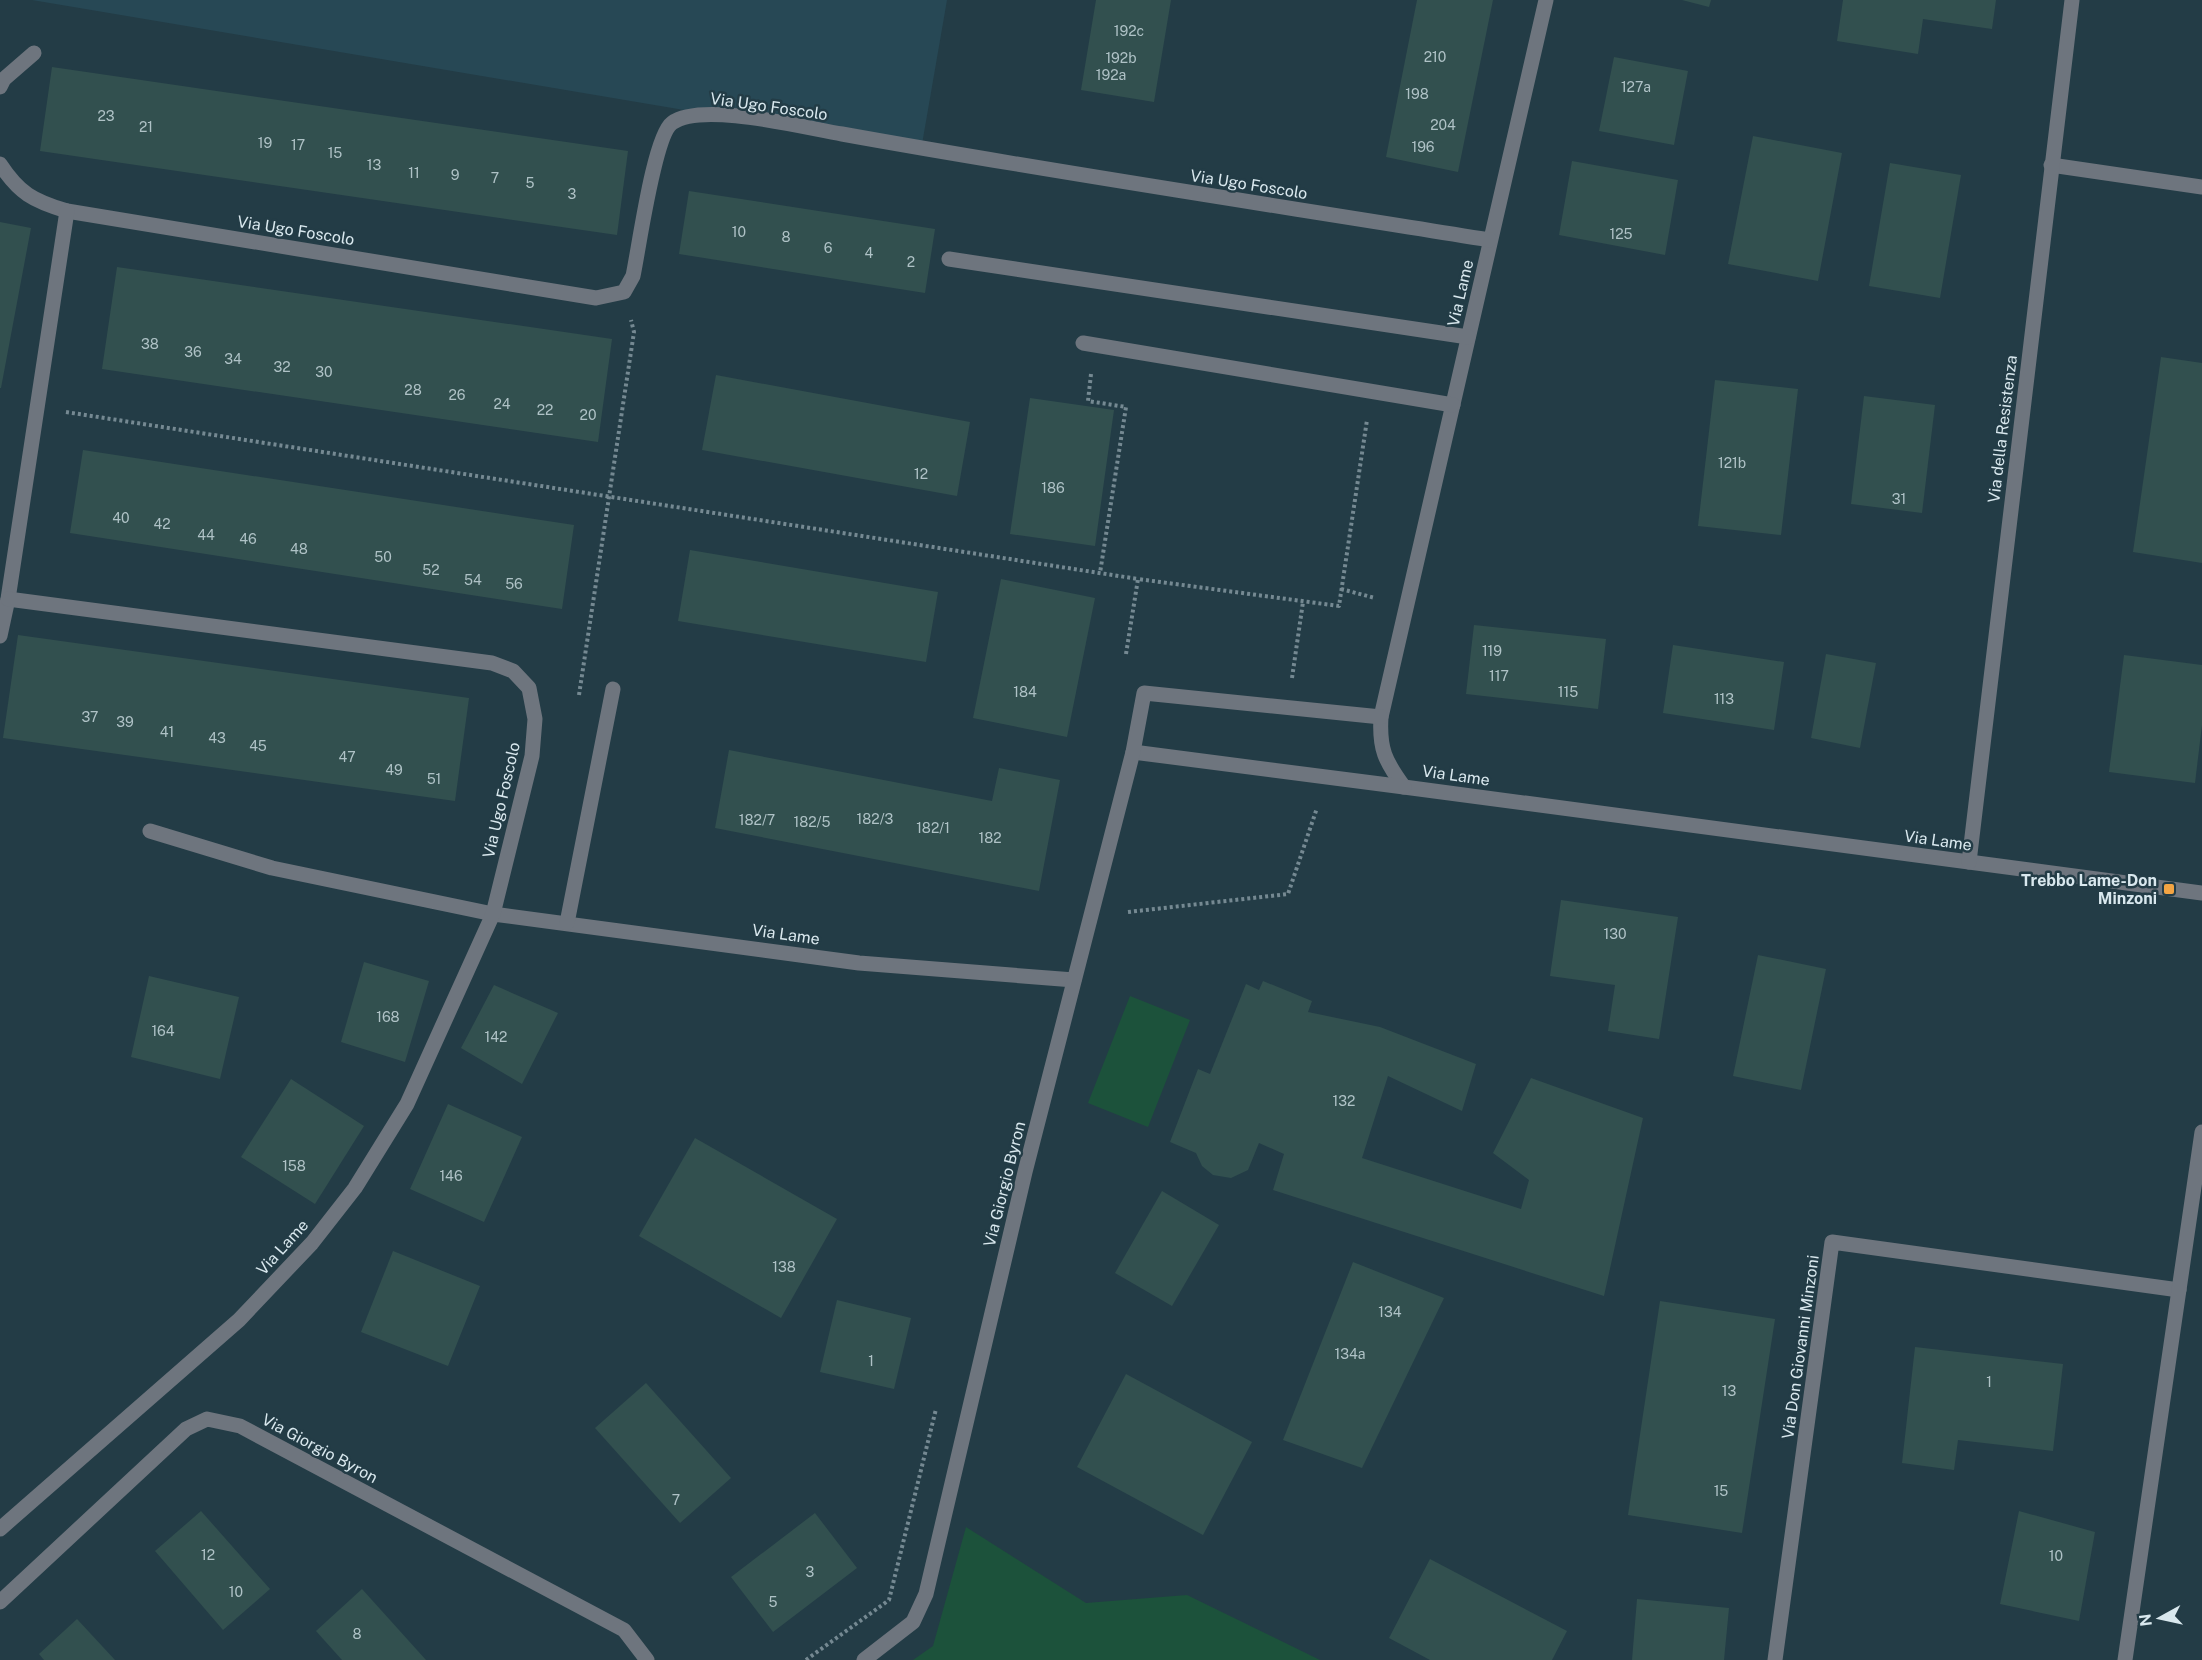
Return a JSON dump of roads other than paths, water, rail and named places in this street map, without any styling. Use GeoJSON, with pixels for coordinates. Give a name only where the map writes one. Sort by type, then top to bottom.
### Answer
{"type":"FeatureCollection","features":[{"type":"Feature","properties":{"kind":"street","name":"Via Lame"},"geometry":{"type":"LineString","coordinates":[[1546,0],[1381,717],[1379,742],[1387,764],[1404,787],[2202,893]]}},
{"type":"Feature","properties":{"kind":"street","name":"Via della Resistenza"},"geometry":{"type":"LineString","coordinates":[[1969,862],[2072,0]]}},
{"type":"Feature","properties":{"kind":"street"},"geometry":{"type":"LineString","coordinates":[[0,87],[4,79],[34,53]]}},
{"type":"Feature","properties":{"kind":"street","name":"Via Ugo Foscolo"},"geometry":{"type":"LineString","coordinates":[[0,164],[12,182],[26,196],[67,211],[596,298],[624,292],[633,276],[656,151],[670,124],[693,114],[749,118],[967,157],[1490,240]]}},
{"type":"Feature","properties":{"kind":"street"},"geometry":{"type":"LineString","coordinates":[[2051,165],[2202,187]]}},
{"type":"Feature","properties":{"kind":"street"},"geometry":{"type":"LineString","coordinates":[[0,636],[8,598],[67,211]]}},
{"type":"Feature","properties":{"kind":"street"},"geometry":{"type":"LineString","coordinates":[[949,259],[1468,337]]}},
{"type":"Feature","properties":{"kind":"street"},"geometry":{"type":"LineString","coordinates":[[1089,344],[1453,405]]}},
{"type":"Feature","properties":{"kind":"street","name":"Via Ugo Foscolo"},"geometry":{"type":"LineString","coordinates":[[8,598],[461,658],[492,663],[513,671],[529,688],[535,719],[532,756],[493,914]]}},
{"type":"Feature","properties":{"kind":"street"},"geometry":{"type":"LineString","coordinates":[[567,923],[613,689]]}},
{"type":"Feature","properties":{"kind":"street","name":"Via Giorgio Byron"},"geometry":{"type":"LineString","coordinates":[[864,1660],[913,1622],[926,1594],[1025,1172],[1133,752],[1144,693],[1381,717]]}},
{"type":"Feature","properties":{"kind":"street"},"geometry":{"type":"LineString","coordinates":[[1133,752],[1404,787]]}},
{"type":"Feature","properties":{"kind":"street","name":"Via Lame"},"geometry":{"type":"LineString","coordinates":[[150,831],[272,868],[493,914],[859,963],[1074,980]]}},
{"type":"Feature","properties":{"kind":"street","name":"Via Lame"},"geometry":{"type":"LineString","coordinates":[[0,1529],[239,1320],[312,1243],[355,1188],[406,1104],[493,914]]}},
{"type":"Feature","properties":{"kind":"street"},"geometry":{"type":"LineString","coordinates":[[2125,1660],[2202,1132]]}},
{"type":"Feature","properties":{"kind":"street","name":"Via Don Giovanni Minzoni"},"geometry":{"type":"LineString","coordinates":[[1775,1660],[1832,1242],[2179,1290]]}},
{"type":"Feature","properties":{"kind":"street","name":"Via Giorgio Byron"},"geometry":{"type":"LineString","coordinates":[[0,1602],[186,1429],[207,1419],[240,1426],[624,1630],[647,1660]]}},
{"type":"Feature","properties":{"kind":"place","name":"Trebbo Lame-Don Minzoni"},"geometry":{"type":"Point","coordinates":[2169,889]}}]}
